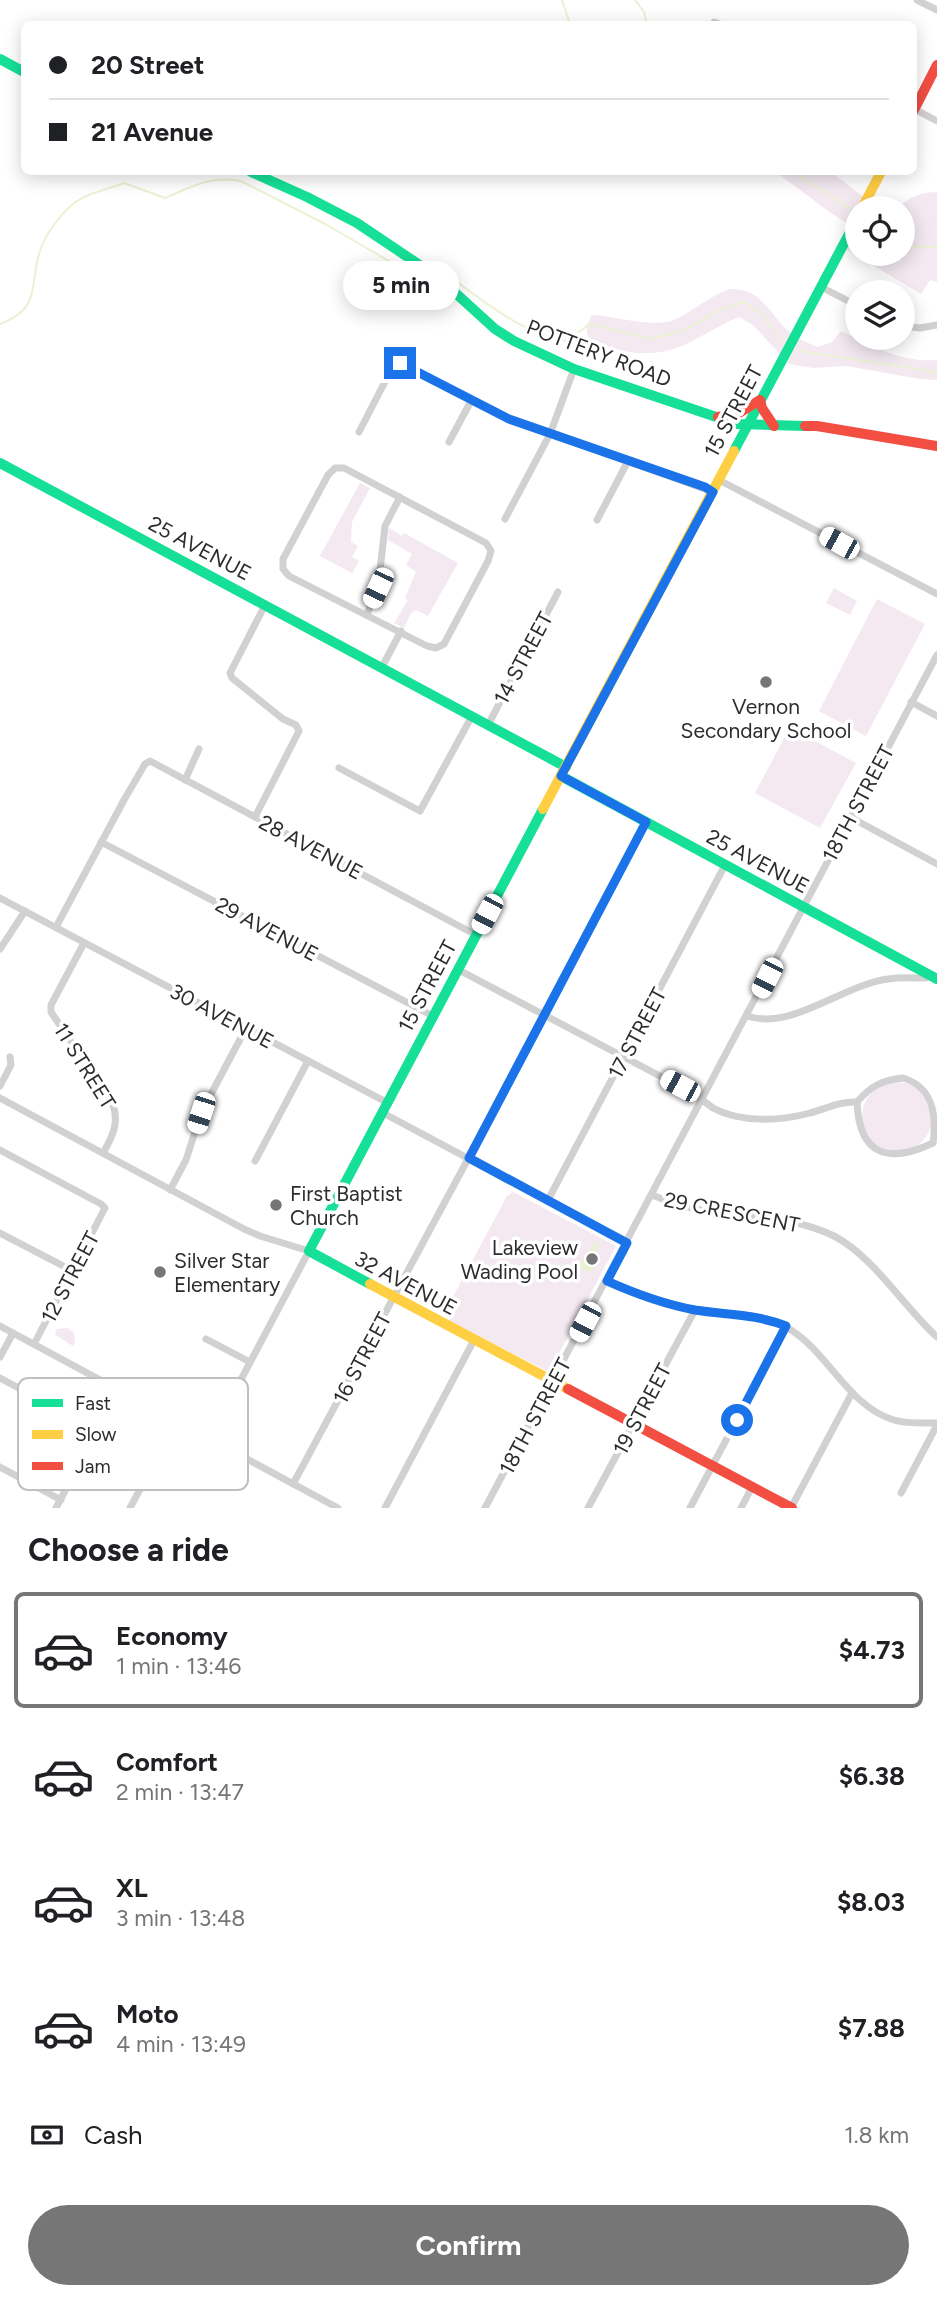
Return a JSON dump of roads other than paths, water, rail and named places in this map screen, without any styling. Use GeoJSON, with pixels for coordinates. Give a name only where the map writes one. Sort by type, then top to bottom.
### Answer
{"type":"FeatureCollection","features":[{"type":"Feature","properties":{"kind":"street"},"geometry":{"type":"LineString","coordinates":[[917,0],[937,10]]}},
{"type":"Feature","properties":{"kind":"street"},"geometry":{"type":"LineString","coordinates":[[0,59],[21,70]]}},
{"type":"Feature","properties":{"kind":"street"},"geometry":{"type":"LineString","coordinates":[[917,104],[937,65]]}},
{"type":"Feature","properties":{"kind":"street"},"geometry":{"type":"LineString","coordinates":[[917,111],[937,121]]}},
{"type":"Feature","properties":{"kind":"street","name":"POTTERY ROAD"},"geometry":{"type":"LineString","coordinates":[[258,175],[357,223],[439,278],[495,329],[514,341],[574,369],[746,425],[831,427],[937,446]]}},
{"type":"Feature","properties":{"kind":"street"},"geometry":{"type":"LineString","coordinates":[[868,196],[879,175]]}},
{"type":"Feature","properties":{"kind":"street","name":"15 STREET"},"geometry":{"type":"LineString","coordinates":[[242,1378],[845,242]]}},
{"type":"Feature","properties":{"kind":"street"},"geometry":{"type":"LineString","coordinates":[[821,287],[845,299]]}},
{"type":"Feature","properties":{"kind":"street"},"geometry":{"type":"LineString","coordinates":[[915,327],[937,324]]}},
{"type":"Feature","properties":{"kind":"street"},"geometry":{"type":"LineString","coordinates":[[359,432],[395,364],[400,363],[509,419],[713,492]]}},
{"type":"Feature","properties":{"kind":"street"},"geometry":{"type":"LineString","coordinates":[[505,519],[550,434],[574,369]]}},
{"type":"Feature","properties":{"kind":"street"},"geometry":{"type":"LineString","coordinates":[[717,417],[738,413],[760,400],[774,426]]}},
{"type":"Feature","properties":{"kind":"street"},"geometry":{"type":"LineString","coordinates":[[449,442],[471,401]]}},
{"type":"Feature","properties":{"kind":"street"},"geometry":{"type":"LineString","coordinates":[[597,520],[628,461]]}},
{"type":"Feature","properties":{"kind":"street","name":"25 AVENUE"},"geometry":{"type":"LineString","coordinates":[[0,463],[488,725],[646,822],[933,977]]}},
{"type":"Feature","properties":{"kind":"street","name":"25 AVENUE"},"geometry":{"type":"LineString","coordinates":[[335,468],[344,468],[400,497],[486,543],[491,551],[444,644],[436,648],[427,646],[289,576],[283,569],[283,559],[328,475],[335,468]]}},
{"type":"Feature","properties":{"kind":"street"},"geometry":{"type":"LineString","coordinates":[[719,480],[937,594]]}},
{"type":"Feature","properties":{"kind":"street"},"geometry":{"type":"LineString","coordinates":[[367,614],[378,588],[385,526],[400,497]]}},
{"type":"Feature","properties":{"kind":"street","name":"14 STREET"},"geometry":{"type":"LineString","coordinates":[[488,725],[558,592]]}},
{"type":"Feature","properties":{"kind":"street"},"geometry":{"type":"LineString","coordinates":[[255,817],[299,730],[296,725],[283,719],[232,678],[230,673],[265,605]]}},
{"type":"Feature","properties":{"kind":"street"},"geometry":{"type":"LineString","coordinates":[[382,667],[401,631]]}},
{"type":"Feature","properties":{"kind":"street","name":"18TH STREET"},"geometry":{"type":"LineString","coordinates":[[485,1508],[937,655]]}},
{"type":"Feature","properties":{"kind":"street"},"geometry":{"type":"LineString","coordinates":[[911,702],[937,716]]}},
{"type":"Feature","properties":{"kind":"street","name":"14 STREET"},"geometry":{"type":"LineString","coordinates":[[340,768],[420,811],[471,716]]}},
{"type":"Feature","properties":{"kind":"street"},"geometry":{"type":"LineString","coordinates":[[185,780],[199,749]]}},
{"type":"Feature","properties":{"kind":"street","name":"28 AVENUE"},"geometry":{"type":"LineString","coordinates":[[102,842],[145,764],[150,761],[476,935]]}},
{"type":"Feature","properties":{"kind":"street"},"geometry":{"type":"LineString","coordinates":[[850,817],[937,863]]}},
{"type":"Feature","properties":{"kind":"street","name":"16 STREET"},"geometry":{"type":"LineString","coordinates":[[293,1484],[545,1016],[646,822]]}},
{"type":"Feature","properties":{"kind":"street"},"geometry":{"type":"LineString","coordinates":[[56,927],[102,842]]}},
{"type":"Feature","properties":{"kind":"street","name":"29 AVENUE"},"geometry":{"type":"LineString","coordinates":[[102,842],[433,1016]]}},
{"type":"Feature","properties":{"kind":"street","name":"17 STREET"},"geometry":{"type":"LineString","coordinates":[[548,1200],[725,865]]}},
{"type":"Feature","properties":{"kind":"street","name":"30 AVENUE"},"geometry":{"type":"LineString","coordinates":[[0,898],[308,1061],[469,1158],[627,1243]]}},
{"type":"Feature","properties":{"kind":"street"},"geometry":{"type":"LineString","coordinates":[[0,948],[25,911]]}},
{"type":"Feature","properties":{"kind":"street","name":"11 STREET"},"geometry":{"type":"LineString","coordinates":[[84,943],[51,1004],[51,1012],[112,1102],[116,1125],[103,1153]]}},
{"type":"Feature","properties":{"kind":"street"},"geometry":{"type":"LineString","coordinates":[[457,969],[703,1100],[710,1107],[734,1116],[758,1119],[796,1116],[845,1101],[857,1102]]}},
{"type":"Feature","properties":{"kind":"street"},"geometry":{"type":"LineString","coordinates":[[747,1016],[761,1021],[782,1018],[888,979],[933,977]]}},
{"type":"Feature","properties":{"kind":"street"},"geometry":{"type":"LineString","coordinates":[[170,1190],[186,1160],[201,1113],[246,1028]]}},
{"type":"Feature","properties":{"kind":"street"},"geometry":{"type":"LineString","coordinates":[[0,1086],[10,1065],[10,1057]]}},
{"type":"Feature","properties":{"kind":"street"},"geometry":{"type":"LineString","coordinates":[[255,1161],[308,1061]]}},
{"type":"Feature","properties":{"kind":"street"},"geometry":{"type":"LineString","coordinates":[[903,1078],[917,1082],[933,1102],[937,1132],[935,1146],[895,1156],[881,1152],[870,1145],[862,1134],[857,1102],[870,1088],[887,1079],[903,1078]]}},
{"type":"Feature","properties":{"kind":"street","name":"32 AVENUE"},"geometry":{"type":"LineString","coordinates":[[0,1098],[260,1236],[309,1251],[552,1383],[792,1508]]}},
{"type":"Feature","properties":{"kind":"street","name":"12 STREET"},"geometry":{"type":"LineString","coordinates":[[0,1150],[101,1204],[105,1209],[34,1344]]}},
{"type":"Feature","properties":{"kind":"street","name":"29 CRESCENT"},"geometry":{"type":"LineString","coordinates":[[652,1195],[683,1206],[800,1224],[834,1236],[852,1248],[886,1281],[937,1337]]}},
{"type":"Feature","properties":{"kind":"street"},"geometry":{"type":"LineString","coordinates":[[0,1233],[73,1271]]}},
{"type":"Feature","properties":{"kind":"street"},"geometry":{"type":"LineString","coordinates":[[607,1281],[657,1302],[695,1310],[764,1317],[786,1326],[804,1339],[852,1392],[873,1409],[895,1420],[937,1424],[901,1493]]}},
{"type":"Feature","properties":{"kind":"street","name":"19 STREET"},"geometry":{"type":"LineString","coordinates":[[588,1508],[695,1310]]}},
{"type":"Feature","properties":{"kind":"street"},"geometry":{"type":"LineString","coordinates":[[0,1325],[96,1378]]}},
{"type":"Feature","properties":{"kind":"street"},"geometry":{"type":"LineString","coordinates":[[690,1508],[786,1326]]}},
{"type":"Feature","properties":{"kind":"street","name":"12 STREET"},"geometry":{"type":"LineString","coordinates":[[0,1357],[13,1333]]}},
{"type":"Feature","properties":{"kind":"street"},"geometry":{"type":"LineString","coordinates":[[205,1339],[250,1362]]}},
{"type":"Feature","properties":{"kind":"street"},"geometry":{"type":"LineString","coordinates":[[385,1508],[474,1340]]}},
{"type":"Feature","properties":{"kind":"street"},"geometry":{"type":"LineString","coordinates":[[0,1378],[18,1388]]}},
{"type":"Feature","properties":{"kind":"street"},"geometry":{"type":"LineString","coordinates":[[792,1508],[852,1392]]}},
{"type":"Feature","properties":{"kind":"street"},"geometry":{"type":"LineString","coordinates":[[248,1460],[333,1507]]}},
{"type":"Feature","properties":{"kind":"street"},"geometry":{"type":"LineString","coordinates":[[0,1467],[18,1477]]}},
{"type":"Feature","properties":{"kind":"street"},"geometry":{"type":"LineString","coordinates":[[741,1508],[752,1487]]}},
{"type":"Feature","properties":{"kind":"street"},"geometry":{"type":"LineString","coordinates":[[43,1490],[61,1500]]}},
{"type":"Feature","properties":{"kind":"street"},"geometry":{"type":"LineString","coordinates":[[56,1508],[66,1490]]}},
{"type":"Feature","properties":{"kind":"street"},"geometry":{"type":"LineString","coordinates":[[130,1508],[140,1490]]}},
{"type":"Feature","properties":{"kind":"waterway"},"geometry":{"type":"LineString","coordinates":[[562,0],[569,21]]}},
{"type":"Feature","properties":{"kind":"waterway"},"geometry":{"type":"LineString","coordinates":[[635,0],[644,12],[646,21]]}},
{"type":"Feature","properties":{"kind":"waterway"},"geometry":{"type":"LineString","coordinates":[[799,175],[845,205]]}},
{"type":"Feature","properties":{"kind":"waterway"},"geometry":{"type":"LineString","coordinates":[[0,324],[14,318],[29,302],[41,248],[64,213],[84,197],[124,183],[165,198],[211,181],[241,181],[327,225],[399,267],[410,269]]}},
{"type":"Feature","properties":{"kind":"waterway"},"geometry":{"type":"LineString","coordinates":[[915,247],[937,247]]}},
{"type":"Feature","properties":{"kind":"waterway"},"geometry":{"type":"LineString","coordinates":[[447,275],[519,324],[566,341],[590,324],[650,339],[684,330],[722,309],[744,302],[761,313],[781,341]]}},
{"type":"Feature","properties":{"kind":"waterway"},"geometry":{"type":"LineString","coordinates":[[799,351],[937,372]]}},
{"type":"Feature","properties":{"kind":"place","name":"Vernon Secondary School"},"geometry":{"type":"Point","coordinates":[766,682]}},
{"type":"Feature","properties":{"kind":"place","name":"First Baptist Church"},"geometry":{"type":"Point","coordinates":[276,1205]}},
{"type":"Feature","properties":{"kind":"place","name":"Lakeview Wading Pool"},"geometry":{"type":"Point","coordinates":[592,1259]}},
{"type":"Feature","properties":{"kind":"place","name":"Silver Star Elementary"},"geometry":{"type":"Point","coordinates":[160,1272]}}]}
